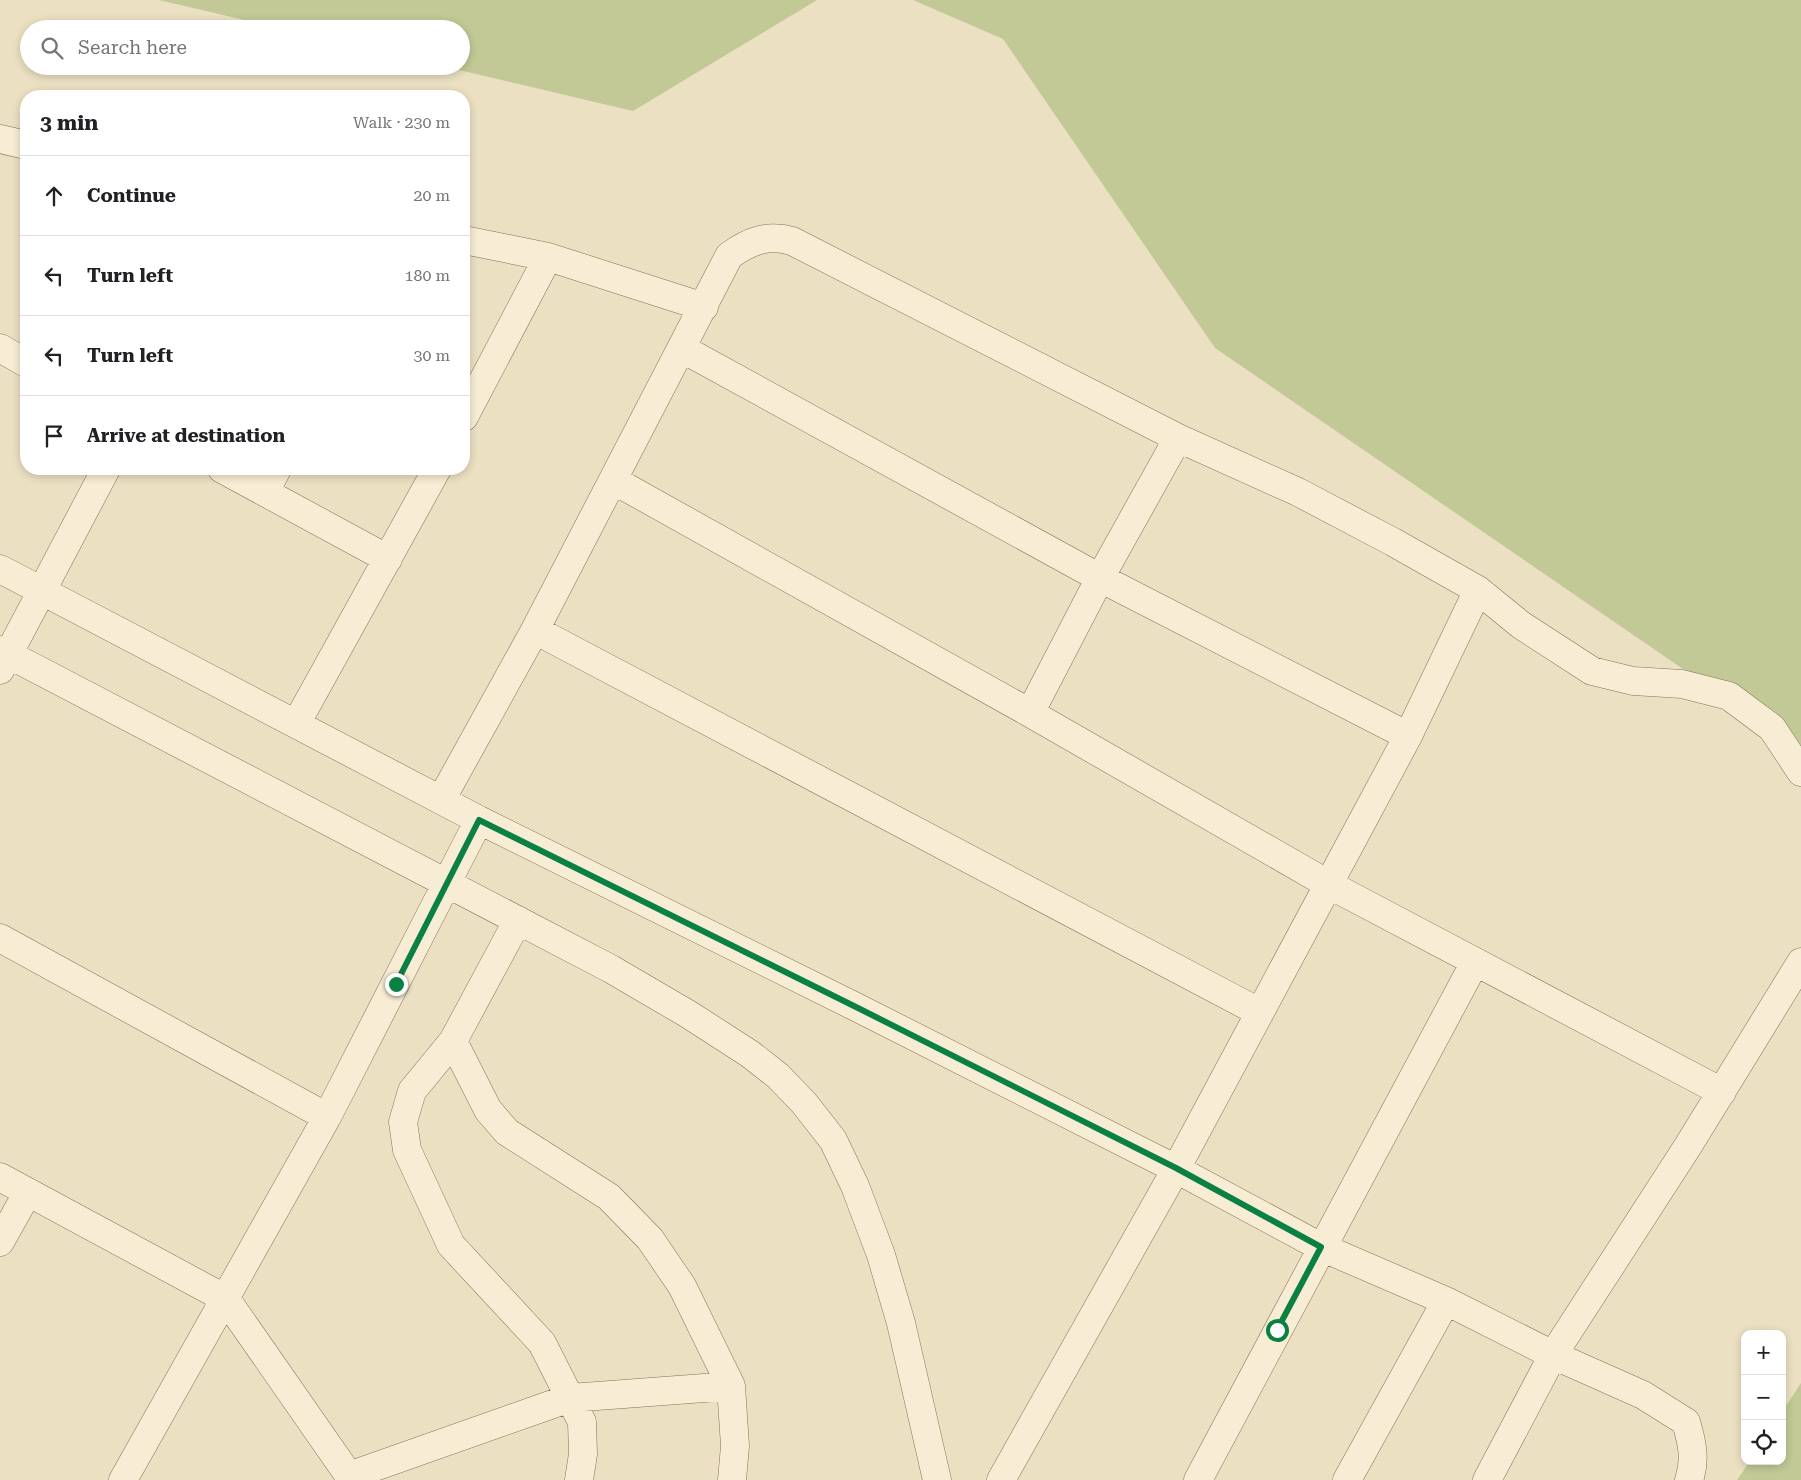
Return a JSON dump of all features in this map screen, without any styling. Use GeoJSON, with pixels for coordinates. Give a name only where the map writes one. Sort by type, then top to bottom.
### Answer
{"type":"FeatureCollection","features":[{"type":"Feature","properties":{"kind":"street"},"geometry":{"type":"LineString","coordinates":[[0,139],[20,144]]}},
{"type":"Feature","properties":{"kind":"street"},"geometry":{"type":"LineString","coordinates":[[440,800],[535,630],[729,256],[752,241],[767,238],[781,238],[792,241],[1178,438],[1298,492],[1393,542],[1478,590],[1520,625],[1592,671],[1633,681],[1682,684],[1729,696],[1772,728],[1801,772]]}},
{"type":"Feature","properties":{"kind":"street"},"geometry":{"type":"LineString","coordinates":[[470,241],[548,257],[704,307]]}},
{"type":"Feature","properties":{"kind":"street"},"geometry":{"type":"LineString","coordinates":[[470,406],[548,257]]}},
{"type":"Feature","properties":{"kind":"street"},"geometry":{"type":"LineString","coordinates":[[0,348],[20,360]]}},
{"type":"Feature","properties":{"kind":"street"},"geometry":{"type":"LineString","coordinates":[[681,348],[1100,578],[1408,736]]}},
{"type":"Feature","properties":{"kind":"street"},"geometry":{"type":"LineString","coordinates":[[1030,713],[1100,578],[1178,438]]}},
{"type":"Feature","properties":{"kind":"street"},"geometry":{"type":"LineString","coordinates":[[103,475],[3,659],[448,884],[611,969],[688,1014],[750,1054],[778,1076],[804,1103],[833,1140],[856,1186],[881,1255],[901,1323],[937,1480]]}},
{"type":"Feature","properties":{"kind":"street"},"geometry":{"type":"LineString","coordinates":[[249,475],[271,480],[388,559]]}},
{"type":"Feature","properties":{"kind":"street"},"geometry":{"type":"LineString","coordinates":[[296,724],[434,475]]}},
{"type":"Feature","properties":{"kind":"street"},"geometry":{"type":"LineString","coordinates":[[613,480],[1030,713],[1328,884],[1722,1092]]}},
{"type":"Feature","properties":{"kind":"street"},"geometry":{"type":"LineString","coordinates":[[0,569],[440,800],[1176,1168],[1321,1247],[1446,1301],[1554,1355],[1643,1395],[1686,1422],[1692,1442],[1693,1468],[1689,1480]]}},
{"type":"Feature","properties":{"kind":"street"},"geometry":{"type":"LineString","coordinates":[[1001,1480],[1176,1168],[1408,736],[1478,590]]}},
{"type":"Feature","properties":{"kind":"street"},"geometry":{"type":"LineString","coordinates":[[535,630],[1259,1012]]}},
{"type":"Feature","properties":{"kind":"street"},"geometry":{"type":"LineString","coordinates":[[124,1480],[327,1117],[448,884],[479,820]]}},
{"type":"Feature","properties":{"kind":"street"},"geometry":{"type":"LineString","coordinates":[[518,920],[453,1041],[412,1091],[404,1122],[407,1150],[451,1245],[542,1343],[582,1422],[583,1454],[579,1480]]}},
{"type":"Feature","properties":{"kind":"street"},"geometry":{"type":"LineString","coordinates":[[0,938],[327,1117]]}},
{"type":"Feature","properties":{"kind":"street"},"geometry":{"type":"LineString","coordinates":[[1198,1480],[1321,1247],[1476,962]]}},
{"type":"Feature","properties":{"kind":"street"},"geometry":{"type":"LineString","coordinates":[[1487,1480],[1554,1355],[1722,1092],[1801,962]]}},
{"type":"Feature","properties":{"kind":"street"},"geometry":{"type":"LineString","coordinates":[[453,1041],[488,1110],[507,1132],[609,1197],[650,1239],[682,1286],[731,1386],[735,1446],[732,1480]]}},
{"type":"Feature","properties":{"kind":"street"},"geometry":{"type":"LineString","coordinates":[[0,1177],[226,1299],[351,1478],[570,1398],[731,1386]]}},
{"type":"Feature","properties":{"kind":"street"},"geometry":{"type":"LineString","coordinates":[[0,1242],[28,1192]]}},
{"type":"Feature","properties":{"kind":"street"},"geometry":{"type":"LineString","coordinates":[[1347,1480],[1446,1301]]}},
{"type":"Feature","properties":{"kind":"green space"},"geometry":{"type":"Polygon","coordinates":[[[159,0],[817,0],[633,111],[470,73],[470,20],[244,20],[159,0]]]}},
{"type":"Feature","properties":{"kind":"green space"},"geometry":{"type":"Polygon","coordinates":[[[913,0],[1801,0],[1801,750],[1215,348],[1003,39],[913,0]]]}},
{"type":"Feature","properties":{"kind":"green space"},"geometry":{"type":"Polygon","coordinates":[[[1801,1383],[1801,1480],[1737,1480],[1747,1465],[1786,1465],[1786,1406],[1801,1383]]]}},
{"type":"Feature","properties":{"kind":"route"},"geometry":{"type":"LineString","coordinates":[[396,984],[479,820],[1176,1168],[1321,1247],[1277,1330]]}}]}
